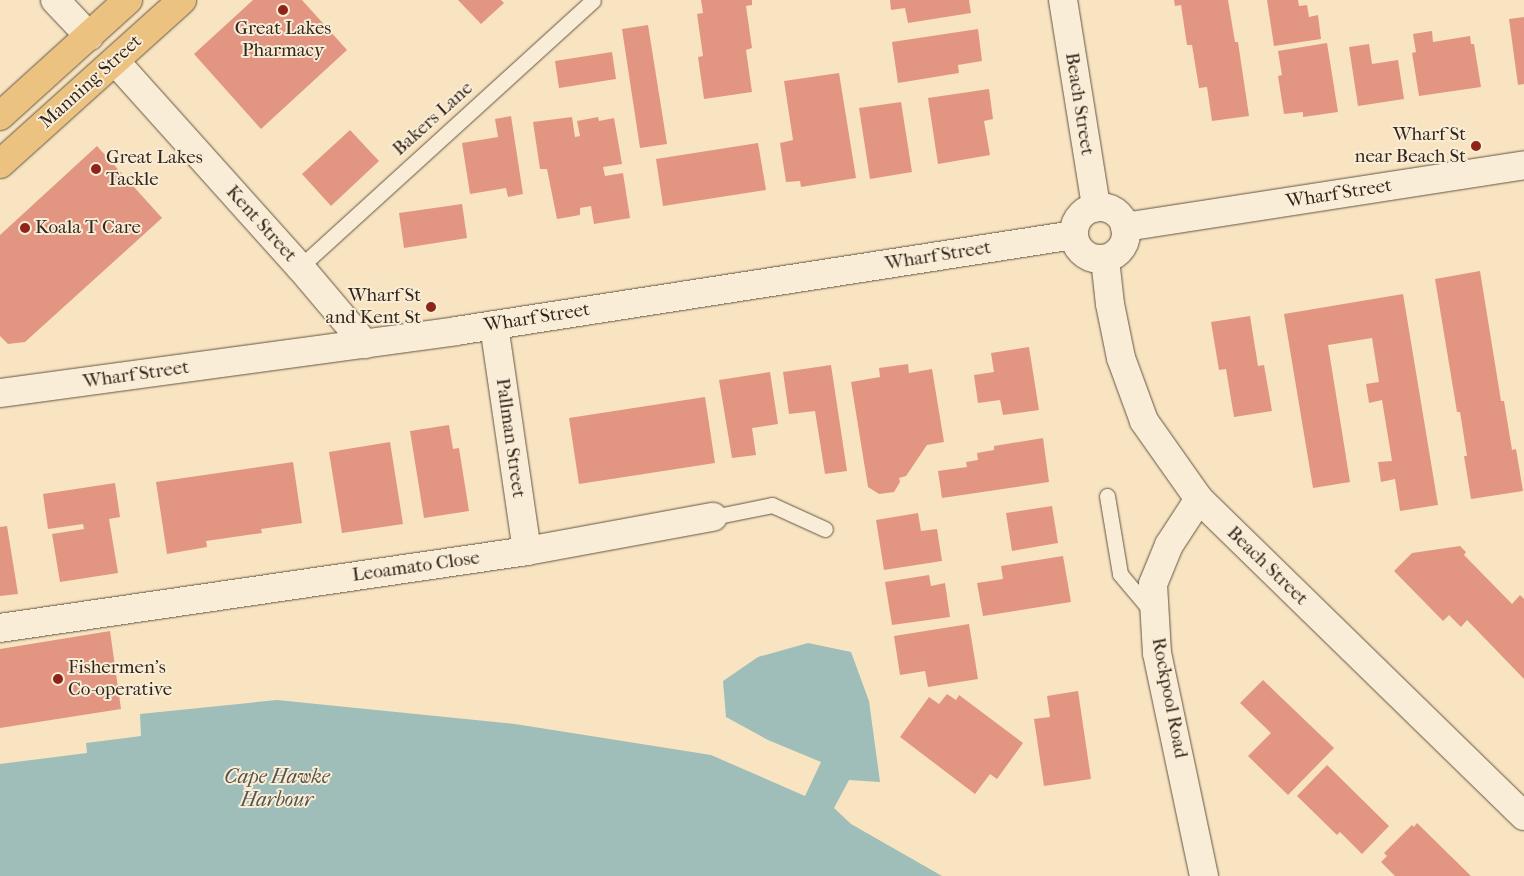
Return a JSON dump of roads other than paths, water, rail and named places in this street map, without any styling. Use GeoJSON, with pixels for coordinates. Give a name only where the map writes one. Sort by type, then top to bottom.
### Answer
{"type":"FeatureCollection","features":[{"type":"Feature","properties":{"kind":"main road","name":"Manning Street"},"geometry":{"type":"LineString","coordinates":[[0,116],[128,0]]}},
{"type":"Feature","properties":{"kind":"main road","name":"Manning Street"},"geometry":{"type":"LineString","coordinates":[[0,164],[182,0]]}},
{"type":"Feature","properties":{"kind":"street"},"geometry":{"type":"LineString","coordinates":[[56,0],[89,36]]}},
{"type":"Feature","properties":{"kind":"street","name":"Beach Street"},"geometry":{"type":"LineString","coordinates":[[1063,0],[1096,208]]}},
{"type":"Feature","properties":{"kind":"street","name":"Kent Street"},"geometry":{"type":"LineString","coordinates":[[115,61],[300,267],[365,344]]}},
{"type":"Feature","properties":{"kind":"street","name":"Wharf Street"},"geometry":{"type":"LineString","coordinates":[[1125,227],[1524,165]]}},
{"type":"Feature","properties":{"kind":"street"},"geometry":{"type":"LineString","coordinates":[[1096,208],[1114,211],[1125,227],[1126,237],[1122,247],[1114,255],[1105,259],[1094,259],[1084,254],[1077,246],[1074,235],[1079,217],[1096,208]]}},
{"type":"Feature","properties":{"kind":"street","name":"Wharf Street"},"geometry":{"type":"LineString","coordinates":[[0,393],[365,344],[1074,235]]}},
{"type":"Feature","properties":{"kind":"street","name":"Beach Street"},"geometry":{"type":"LineString","coordinates":[[1105,259],[1110,304],[1121,358],[1144,421],[1199,499],[1524,816]]}},
{"type":"Feature","properties":{"kind":"street","name":"Pallman Street"},"geometry":{"type":"LineString","coordinates":[[494,325],[527,551]]}},
{"type":"Feature","properties":{"kind":"street","name":"Rockpool Road"},"geometry":{"type":"LineString","coordinates":[[1199,499],[1169,545],[1153,584],[1157,653],[1204,876]]}},
{"type":"Feature","properties":{"kind":"street","name":"Leoamato Close"},"geometry":{"type":"LineString","coordinates":[[0,628],[527,551],[713,517]]}},
{"type":"Feature","properties":{"kind":"lane","name":"Bakers Lane"},"geometry":{"type":"LineString","coordinates":[[300,267],[593,0]]}},
{"type":"Feature","properties":{"kind":"lane"},"geometry":{"type":"LineString","coordinates":[[1107,496],[1120,574],[1155,615]]}},
{"type":"Feature","properties":{"kind":"lane","name":"Leoamato Close"},"geometry":{"type":"LineString","coordinates":[[713,517],[772,505],[825,529]]}},
{"type":"Feature","properties":{"kind":"water","name":"Cape Hawke Harbour"},"geometry":{"type":"Polygon","coordinates":[[[808,643],[851,652],[869,701],[880,782],[849,780],[834,808],[851,824],[942,876],[0,876],[0,764],[87,753],[86,743],[141,736],[140,714],[277,700],[515,724],[711,755],[805,796],[821,762],[768,740],[726,717],[723,681],[758,657],[808,643]]]}},
{"type":"Feature","properties":{"kind":"place","name":"Great Lakes Pharmacy"},"geometry":{"type":"Point","coordinates":[283,10]}},
{"type":"Feature","properties":{"kind":"place","name":"Wharf St near Beach St"},"geometry":{"type":"Point","coordinates":[1476,146]}},
{"type":"Feature","properties":{"kind":"place","name":"Great Lakes Tackle"},"geometry":{"type":"Point","coordinates":[96,169]}},
{"type":"Feature","properties":{"kind":"place","name":"Koala T Care"},"geometry":{"type":"Point","coordinates":[25,228]}},
{"type":"Feature","properties":{"kind":"place","name":"Wharf St and Kent St"},"geometry":{"type":"Point","coordinates":[431,307]}},
{"type":"Feature","properties":{"kind":"place","name":"Fishermen's Co-operative"},"geometry":{"type":"Point","coordinates":[58,679]}}]}
